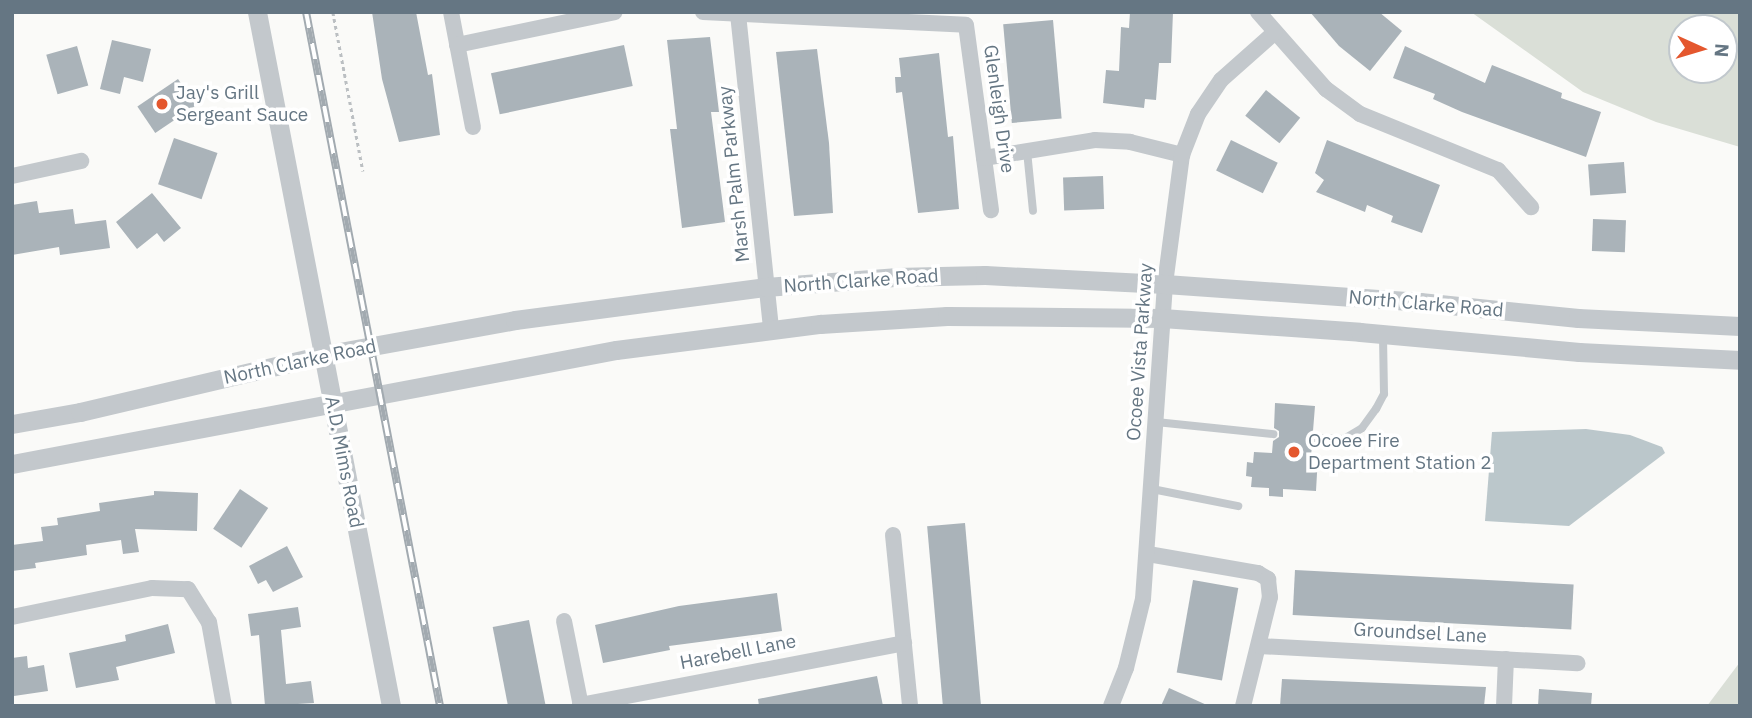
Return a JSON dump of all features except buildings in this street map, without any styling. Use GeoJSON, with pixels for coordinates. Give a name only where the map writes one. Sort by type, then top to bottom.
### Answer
{"type":"FeatureCollection","features":[{"type":"Feature","properties":{"kind":"street","name":"A.D. Mims Road"},"geometry":{"type":"LineString","coordinates":[[257,12],[391,706]]}},
{"type":"Feature","properties":{"kind":"street"},"geometry":{"type":"LineString","coordinates":[[451,12],[473,127]]}},
{"type":"Feature","properties":{"kind":"street"},"geometry":{"type":"LineString","coordinates":[[457,44],[614,12]]}},
{"type":"Feature","properties":{"kind":"street","name":"Glenleigh Drive"},"geometry":{"type":"LineString","coordinates":[[703,12],[966,25],[991,210]]}},
{"type":"Feature","properties":{"kind":"street"},"geometry":{"type":"LineString","coordinates":[[1258,12],[1326,89],[1360,114],[1498,170],[1531,207]]}},
{"type":"Feature","properties":{"kind":"street","name":"Marsh Palm Parkway"},"geometry":{"type":"LineString","coordinates":[[738,14],[771,329]]}},
{"type":"Feature","properties":{"kind":"street","name":"Ocoee Vista Parkway"},"geometry":{"type":"LineString","coordinates":[[1111,706],[1138,621],[1148,554],[1162,318],[1182,155],[1198,114],[1221,80],[1275,32]]}},
{"type":"Feature","properties":{"kind":"street"},"geometry":{"type":"LineString","coordinates":[[984,158],[1095,140],[1130,142],[1182,155]]}},
{"type":"Feature","properties":{"kind":"street"},"geometry":{"type":"LineString","coordinates":[[12,176],[81,161]]}},
{"type":"Feature","properties":{"kind":"street","name":"North Clarke Road"},"geometry":{"type":"LineString","coordinates":[[12,424],[80,412],[323,355],[515,320],[766,287],[895,277],[985,275],[1165,284],[1420,302],[1578,318],[1730,326]]}},
{"type":"Feature","properties":{"kind":"street","name":"North Clarke Road"},"geometry":{"type":"LineString","coordinates":[[12,464],[616,350],[771,329],[947,316],[1162,318],[1579,352],[1740,360]]}},
{"type":"Feature","properties":{"kind":"street"},"geometry":{"type":"LineString","coordinates":[[893,535],[910,706]]}},
{"type":"Feature","properties":{"kind":"street"},"geometry":{"type":"LineString","coordinates":[[1148,554],[1258,573],[1268,579],[1271,590],[1243,706]]}},
{"type":"Feature","properties":{"kind":"street"},"geometry":{"type":"LineString","coordinates":[[12,617],[152,588],[188,589],[209,622],[224,706]]}},
{"type":"Feature","properties":{"kind":"street"},"geometry":{"type":"LineString","coordinates":[[564,621],[580,705]]}},
{"type":"Feature","properties":{"kind":"street","name":"Harebell Lane"},"geometry":{"type":"LineString","coordinates":[[580,705],[904,643]]}},
{"type":"Feature","properties":{"kind":"street","name":"Groundsel Lane"},"geometry":{"type":"LineString","coordinates":[[1259,646],[1578,663]]}},
{"type":"Feature","properties":{"kind":"street"},"geometry":{"type":"LineString","coordinates":[[1504,706],[1506,659]]}},
{"type":"Feature","properties":{"kind":"lane"},"geometry":{"type":"LineString","coordinates":[[1027,151],[1033,211]]}},
{"type":"Feature","properties":{"kind":"lane"},"geometry":{"type":"LineString","coordinates":[[1312,438],[1344,439],[1362,428],[1376,409],[1384,394],[1383,334]]}},
{"type":"Feature","properties":{"kind":"lane"},"geometry":{"type":"LineString","coordinates":[[1156,422],[1273,434]]}},
{"type":"Feature","properties":{"kind":"lane"},"geometry":{"type":"LineString","coordinates":[[1152,489],[1238,506]]}},
{"type":"Feature","properties":{"kind":"path"},"geometry":{"type":"LineString","coordinates":[[332,12],[363,171]]}},
{"type":"Feature","properties":{"kind":"shaded area"},"geometry":{"type":"Polygon","coordinates":[[[1471,12],[1740,12],[1740,147],[1656,122],[1583,92],[1471,12]]]}},
{"type":"Feature","properties":{"kind":"shaded area"},"geometry":{"type":"Polygon","coordinates":[[[1586,429],[1630,435],[1662,447],[1665,453],[1569,526],[1485,521],[1492,432],[1586,429]]]}},
{"type":"Feature","properties":{"kind":"shaded area"},"geometry":{"type":"Polygon","coordinates":[[[1740,662],[1740,706],[1707,706],[1740,662]]]}},
{"type":"Feature","properties":{"kind":"railway"},"geometry":{"type":"LineString","coordinates":[[306,12],[440,706]]}},
{"type":"Feature","properties":{"kind":"place","name":"Jay's Grill Sergeant Sauce"},"geometry":{"type":"Point","coordinates":[162,104]}},
{"type":"Feature","properties":{"kind":"place","name":"Ocoee Fire Department Station 2"},"geometry":{"type":"Point","coordinates":[1294,452]}}]}
